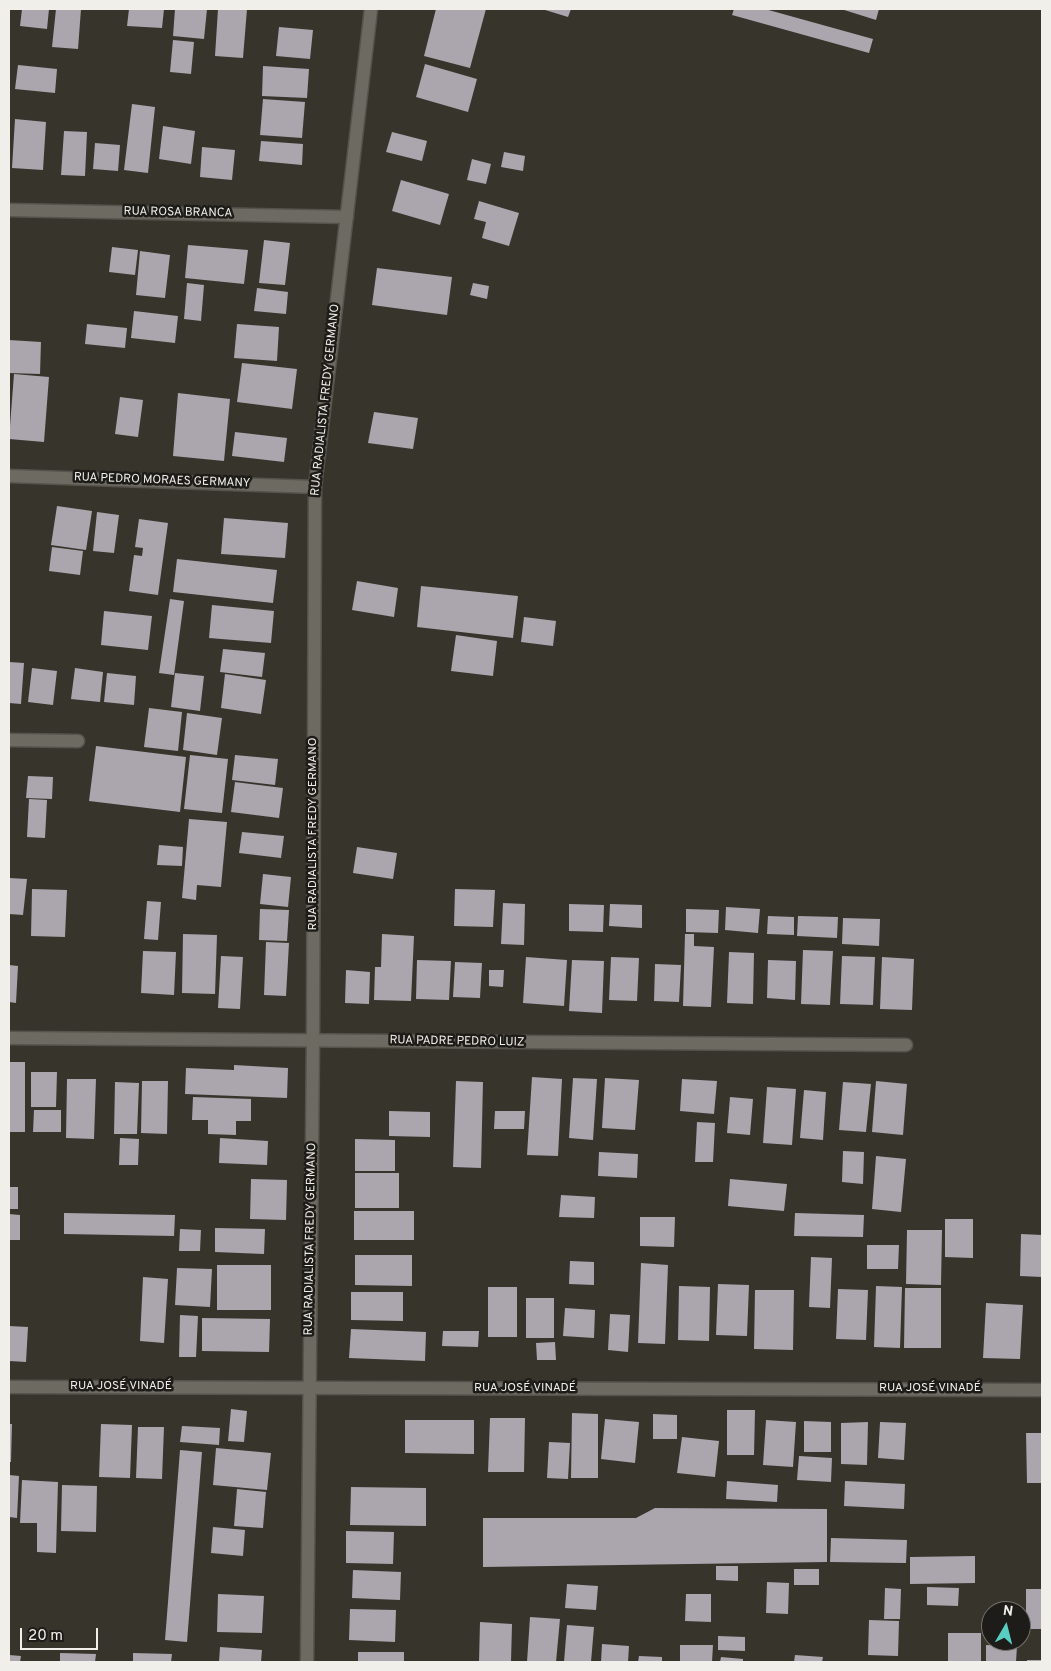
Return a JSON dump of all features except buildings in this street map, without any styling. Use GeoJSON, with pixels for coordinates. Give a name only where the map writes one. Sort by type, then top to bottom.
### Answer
{"type":"FeatureCollection","features":[{"type":"Feature","properties":{"kind":"street","name":"RUA RADIALISTA FREDY GERMANO"},"geometry":{"type":"LineString","coordinates":[[307,1662],[313,1040],[315,487],[371,9]]}},
{"type":"Feature","properties":{"kind":"street","name":"RUA ROSA BRANCA"},"geometry":{"type":"LineString","coordinates":[[9,210],[346,217]]}},
{"type":"Feature","properties":{"kind":"street","name":"RUA PEDRO MORAES GERMANY"},"geometry":{"type":"LineString","coordinates":[[9,476],[315,487]]}},
{"type":"Feature","properties":{"kind":"street"},"geometry":{"type":"LineString","coordinates":[[9,740],[78,741]]}},
{"type":"Feature","properties":{"kind":"street","name":"RUA PADRE PEDRO LUIZ"},"geometry":{"type":"LineString","coordinates":[[9,1038],[906,1046]]}},
{"type":"Feature","properties":{"kind":"street","name":"RUA JOSÉ VINADÉ"},"geometry":{"type":"LineString","coordinates":[[9,1387],[1042,1390]]}}]}
